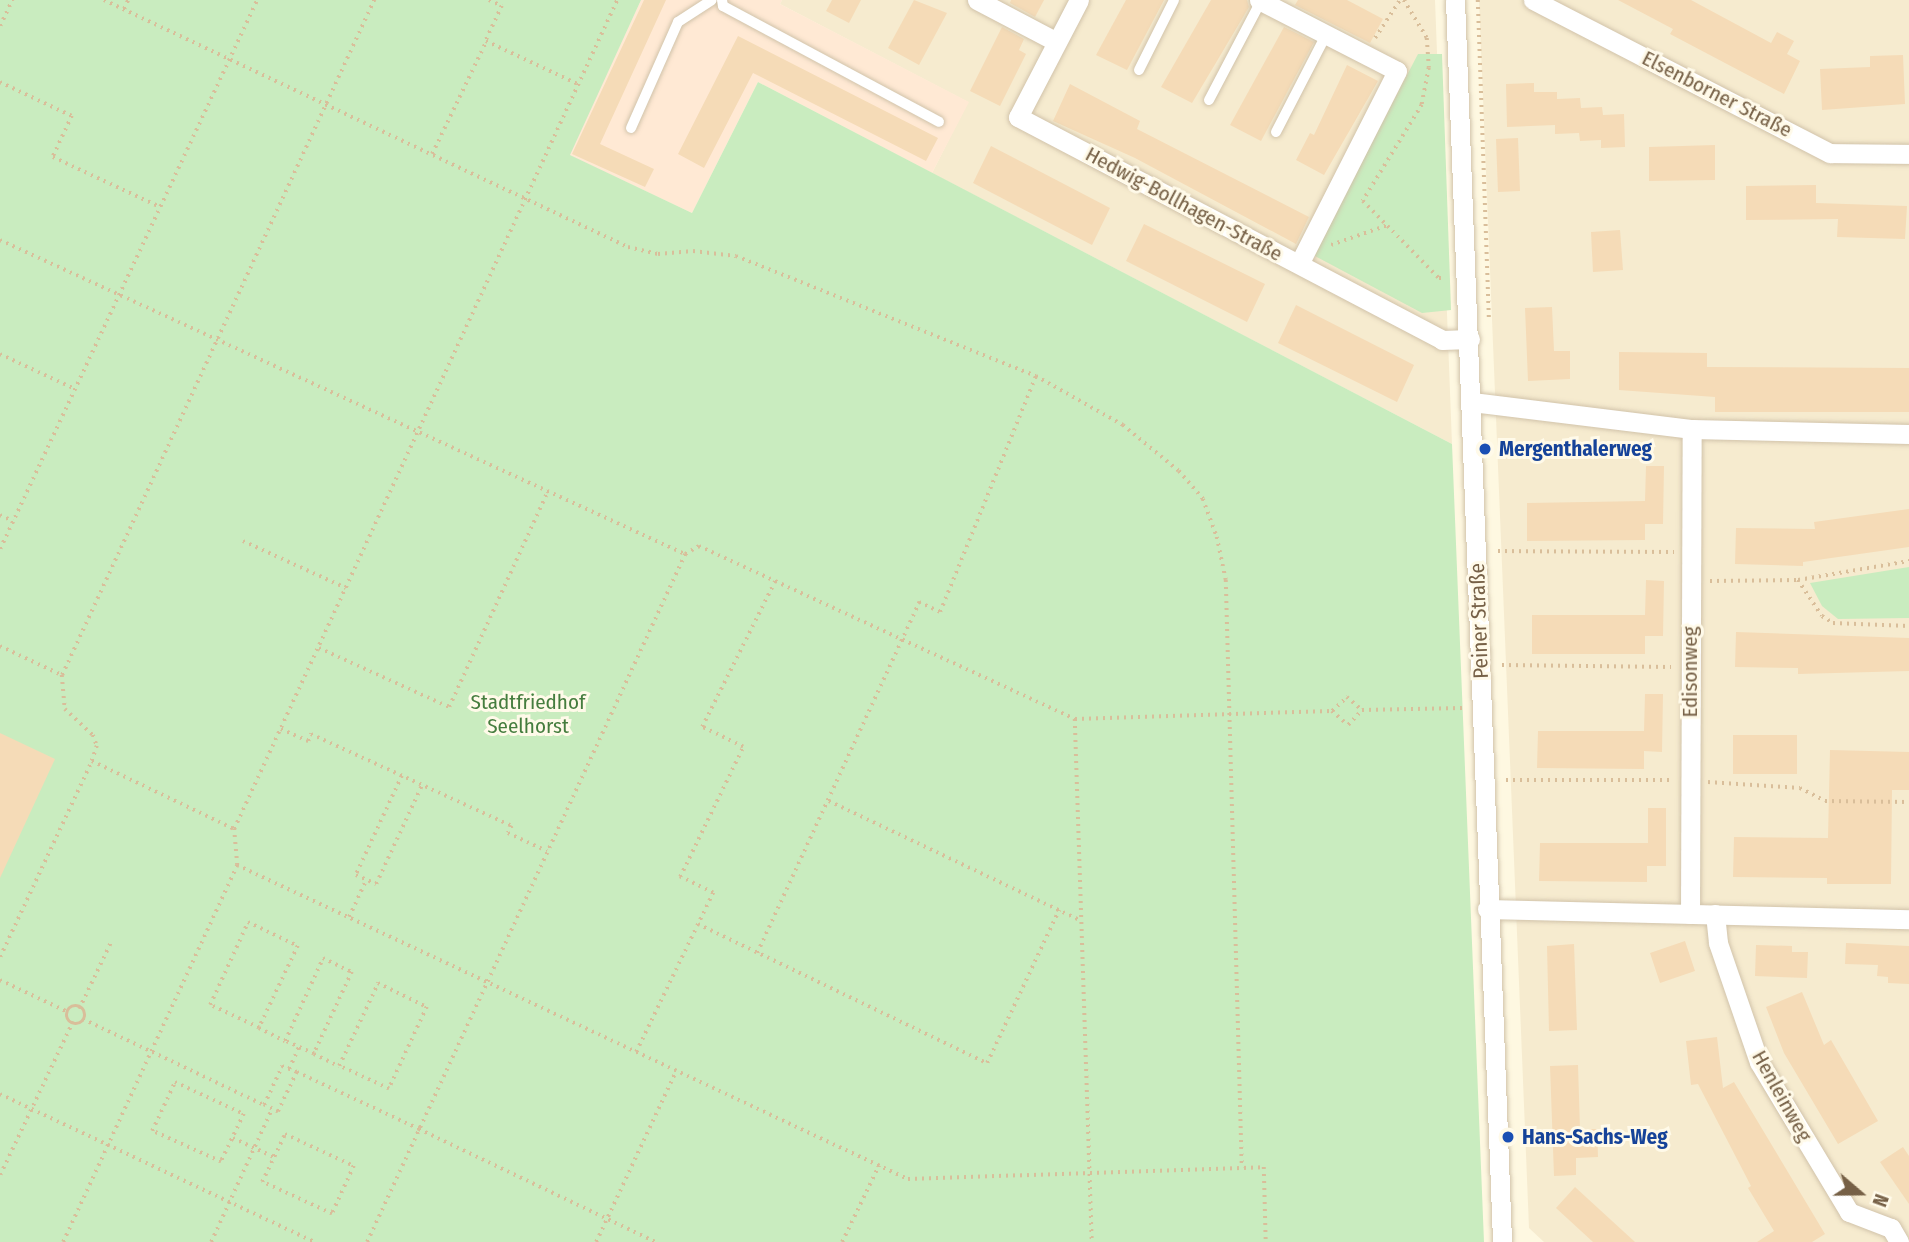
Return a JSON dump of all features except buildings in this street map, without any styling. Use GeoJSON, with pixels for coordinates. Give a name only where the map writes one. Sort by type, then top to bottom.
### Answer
{"type":"FeatureCollection","features":[{"type":"Feature","properties":{"kind":"street"},"geometry":{"type":"LineString","coordinates":[[977,0],[1057,42]]}},
{"type":"Feature","properties":{"kind":"street","name":"Hedwig-Bollhagen-Straße"},"geometry":{"type":"LineString","coordinates":[[1079,0],[1018,117],[1442,340],[1470,339]]}},
{"type":"Feature","properties":{"kind":"street","name":"Peiner Straße"},"geometry":{"type":"LineString","coordinates":[[1455,0],[1470,339],[1487,909],[1504,1240]]}},
{"type":"Feature","properties":{"kind":"street","name":"Elsenborner Straße"},"geometry":{"type":"LineString","coordinates":[[1533,0],[1829,153],[1909,154]]}},
{"type":"Feature","properties":{"kind":"street"},"geometry":{"type":"LineString","coordinates":[[1260,1],[1397,71],[1300,264]]}},
{"type":"Feature","properties":{"kind":"street"},"geometry":{"type":"LineString","coordinates":[[1472,402],[1692,429],[1909,433]]}},
{"type":"Feature","properties":{"kind":"street","name":"Edisonweg"},"geometry":{"type":"LineString","coordinates":[[1690,914],[1692,429]]}},
{"type":"Feature","properties":{"kind":"street"},"geometry":{"type":"LineString","coordinates":[[1487,909],[1909,919]]}},
{"type":"Feature","properties":{"kind":"street","name":"Henleinweg"},"geometry":{"type":"LineString","coordinates":[[1715,914],[1718,943],[1759,1062],[1849,1212],[1891,1228],[1899,1242]]}},
{"type":"Feature","properties":{"kind":"lane"},"geometry":{"type":"LineString","coordinates":[[695,0],[708,2]]}},
{"type":"Feature","properties":{"kind":"lane"},"geometry":{"type":"LineString","coordinates":[[722,0],[723,6],[939,121]]}},
{"type":"Feature","properties":{"kind":"lane"},"geometry":{"type":"LineString","coordinates":[[1139,70],[1174,0]]}},
{"type":"Feature","properties":{"kind":"lane"},"geometry":{"type":"LineString","coordinates":[[1209,100],[1260,1]]}},
{"type":"Feature","properties":{"kind":"lane"},"geometry":{"type":"LineString","coordinates":[[631,128],[678,22],[708,2]]}},
{"type":"Feature","properties":{"kind":"lane"},"geometry":{"type":"LineString","coordinates":[[1276,132],[1326,35]]}},
{"type":"Feature","properties":{"kind":"path"},"geometry":{"type":"LineString","coordinates":[[0,26],[12,0]]}},
{"type":"Feature","properties":{"kind":"path"},"geometry":{"type":"LineString","coordinates":[[104,0],[628,247],[658,254],[693,251],[736,256],[1036,376],[1123,425],[1179,471],[1203,499],[1217,537],[1226,580],[1242,1168]]}},
{"type":"Feature","properties":{"kind":"path"},"geometry":{"type":"LineString","coordinates":[[124,9],[128,0]]}},
{"type":"Feature","properties":{"kind":"path"},"geometry":{"type":"LineString","coordinates":[[0,550],[257,0]]}},
{"type":"Feature","properties":{"kind":"path"},"geometry":{"type":"LineString","coordinates":[[0,957],[97,746],[93,734],[65,709],[62,675],[374,0]]}},
{"type":"Feature","properties":{"kind":"path"},"geometry":{"type":"LineString","coordinates":[[432,154],[502,6],[489,0]]}},
{"type":"Feature","properties":{"kind":"path"},"geometry":{"type":"LineString","coordinates":[[63,1242],[237,865],[234,830],[617,0]]}},
{"type":"Feature","properties":{"kind":"path"},"geometry":{"type":"LineString","coordinates":[[1364,54],[1402,0],[1427,38],[1429,68],[1422,105],[1363,201],[1439,278],[1467,278]]}},
{"type":"Feature","properties":{"kind":"path"},"geometry":{"type":"LineString","coordinates":[[486,41],[578,84]]}},
{"type":"Feature","properties":{"kind":"path"},"geometry":{"type":"LineString","coordinates":[[0,82],[72,117],[53,157],[160,207]]}},
{"type":"Feature","properties":{"kind":"path"},"geometry":{"type":"LineString","coordinates":[[1311,242],[1325,246],[1348,242],[1388,225]]}},
{"type":"Feature","properties":{"kind":"path"},"geometry":{"type":"LineString","coordinates":[[0,240],[685,554]]}},
{"type":"Feature","properties":{"kind":"path"},"geometry":{"type":"LineString","coordinates":[[0,354],[75,388]]}},
{"type":"Feature","properties":{"kind":"path"},"geometry":{"type":"LineString","coordinates":[[757,953],[919,602],[940,612],[1036,376]]}},
{"type":"Feature","properties":{"kind":"path"},"geometry":{"type":"LineString","coordinates":[[319,647],[449,707],[548,491]]}},
{"type":"Feature","properties":{"kind":"path"},"geometry":{"type":"LineString","coordinates":[[0,515],[13,521]]}},
{"type":"Feature","properties":{"kind":"path"},"geometry":{"type":"LineString","coordinates":[[243,541],[346,588]]}},
{"type":"Feature","properties":{"kind":"path"},"geometry":{"type":"LineString","coordinates":[[367,1242],[685,554],[699,546],[1075,719],[1332,711],[1347,697],[1362,710],[1482,707]]}},
{"type":"Feature","properties":{"kind":"path"},"geometry":{"type":"LineString","coordinates":[[1498,551],[1691,552]]}},
{"type":"Feature","properties":{"kind":"path"},"geometry":{"type":"LineString","coordinates":[[1690,581],[1798,580],[1909,562]]}},
{"type":"Feature","properties":{"kind":"path"},"geometry":{"type":"LineString","coordinates":[[636,1052],[713,893],[680,877],[743,747],[702,727],[775,580]]}},
{"type":"Feature","properties":{"kind":"path"},"geometry":{"type":"LineString","coordinates":[[1798,580],[1822,615],[1833,623],[1909,626]]}},
{"type":"Feature","properties":{"kind":"path"},"geometry":{"type":"LineString","coordinates":[[0,646],[62,675]]}},
{"type":"Feature","properties":{"kind":"path"},"geometry":{"type":"LineString","coordinates":[[1502,665],[1690,667]]}},
{"type":"Feature","properties":{"kind":"path"},"geometry":{"type":"LineString","coordinates":[[1332,711],[1348,725],[1362,710]]}},
{"type":"Feature","properties":{"kind":"path"},"geometry":{"type":"LineString","coordinates":[[1075,719],[1092,1242]]}},
{"type":"Feature","properties":{"kind":"path"},"geometry":{"type":"LineString","coordinates":[[281,729],[308,741],[311,734],[512,826],[508,834],[548,851]]}},
{"type":"Feature","properties":{"kind":"path"},"geometry":{"type":"LineString","coordinates":[[92,761],[234,830]]}},
{"type":"Feature","properties":{"kind":"path"},"geometry":{"type":"LineString","coordinates":[[402,776],[356,875],[366,880],[376,884],[422,785]]}},
{"type":"Feature","properties":{"kind":"path"},"geometry":{"type":"LineString","coordinates":[[1506,780],[1690,780],[1800,788],[1825,801],[1909,802]]}},
{"type":"Feature","properties":{"kind":"path"},"geometry":{"type":"LineString","coordinates":[[829,801],[1082,921]]}},
{"type":"Feature","properties":{"kind":"path"},"geometry":{"type":"LineString","coordinates":[[237,865],[908,1179],[1264,1167],[1266,1242]]}},
{"type":"Feature","properties":{"kind":"path"},"geometry":{"type":"LineString","coordinates":[[349,917],[366,880]]}},
{"type":"Feature","properties":{"kind":"path"},"geometry":{"type":"LineString","coordinates":[[698,924],[986,1063],[1059,910]]}},
{"type":"Feature","properties":{"kind":"path"},"geometry":{"type":"LineString","coordinates":[[259,1028],[298,946],[248,922],[210,1005],[285,1041],[299,1047],[339,1066],[389,1089],[427,1007],[378,984],[339,1066]]}},
{"type":"Feature","properties":{"kind":"path"},"geometry":{"type":"LineString","coordinates":[[79,1009],[110,942]]}},
{"type":"Feature","properties":{"kind":"path"},"geometry":{"type":"LineString","coordinates":[[285,1041],[323,958],[352,972],[314,1054]]}},
{"type":"Feature","properties":{"kind":"path"},"geometry":{"type":"LineString","coordinates":[[0,980],[68,1012]]}},
{"type":"Feature","properties":{"kind":"path"},"geometry":{"type":"LineString","coordinates":[[71,1005],[79,1009],[86,1012],[80,1025],[66,1018],[71,1005]]}},
{"type":"Feature","properties":{"kind":"path"},"geometry":{"type":"LineString","coordinates":[[83,1019],[278,1112],[297,1072]]}},
{"type":"Feature","properties":{"kind":"path"},"geometry":{"type":"LineString","coordinates":[[0,1175],[73,1021]]}},
{"type":"Feature","properties":{"kind":"path"},"geometry":{"type":"LineString","coordinates":[[289,1069],[299,1047]]}},
{"type":"Feature","properties":{"kind":"path"},"geometry":{"type":"LineString","coordinates":[[264,1105],[282,1066],[656,1242]]}},
{"type":"Feature","properties":{"kind":"path"},"geometry":{"type":"LineString","coordinates":[[596,1242],[676,1071]]}},
{"type":"Feature","properties":{"kind":"path"},"geometry":{"type":"LineString","coordinates":[[175,1082],[244,1114],[233,1138],[221,1162],[152,1130],[175,1082]]}},
{"type":"Feature","properties":{"kind":"path"},"geometry":{"type":"LineString","coordinates":[[0,1094],[315,1242]]}},
{"type":"Feature","properties":{"kind":"path"},"geometry":{"type":"LineString","coordinates":[[211,1242],[272,1109]]}},
{"type":"Feature","properties":{"kind":"path"},"geometry":{"type":"LineString","coordinates":[[285,1133],[354,1166],[332,1214],[262,1182],[274,1157],[285,1133]]}},
{"type":"Feature","properties":{"kind":"path"},"geometry":{"type":"LineString","coordinates":[[233,1138],[274,1157]]}},
{"type":"Feature","properties":{"kind":"path"},"geometry":{"type":"LineString","coordinates":[[842,1242],[879,1165]]}},
{"type":"Feature","properties":{"kind":"shaded area"},"geometry":{"type":"Polygon","coordinates":[[[641,0],[782,0],[780,4],[969,102],[932,173],[758,82],[692,213],[569,155],[641,0]]]}},
{"type":"Feature","properties":{"kind":"shaded area"},"geometry":{"type":"Polygon","coordinates":[[[782,0],[1435,0],[1452,444],[932,173],[968,102],[780,4],[782,0]]]}},
{"type":"Feature","properties":{"kind":"shaded area"},"geometry":{"type":"Polygon","coordinates":[[[1479,0],[1909,0],[1909,1242],[1544,1242],[1529,1228],[1479,0]]]}},
{"type":"Feature","properties":{"kind":"green space","name":"Stadtfriedhof Seelhorst"},"geometry":{"type":"Polygon","coordinates":[[[0,0],[641,0],[570,155],[692,213],[758,82],[1452,444],[1484,1242],[0,1242],[0,0]]]}},
{"type":"Feature","properties":{"kind":"green space"},"geometry":{"type":"Polygon","coordinates":[[[1418,54],[1442,54],[1451,310],[1422,313],[1313,255],[1418,54]]]}},
{"type":"Feature","properties":{"kind":"green space"},"geometry":{"type":"Polygon","coordinates":[[[1909,567],[1909,618],[1838,619],[1822,606],[1810,583],[1909,567]]]}},
{"type":"Feature","properties":{"kind":"place","name":"Mergenthalerweg"},"geometry":{"type":"Point","coordinates":[1485,449]}},
{"type":"Feature","properties":{"kind":"place","name":"Hans-Sachs-Weg"},"geometry":{"type":"Point","coordinates":[1508,1137]}}]}
